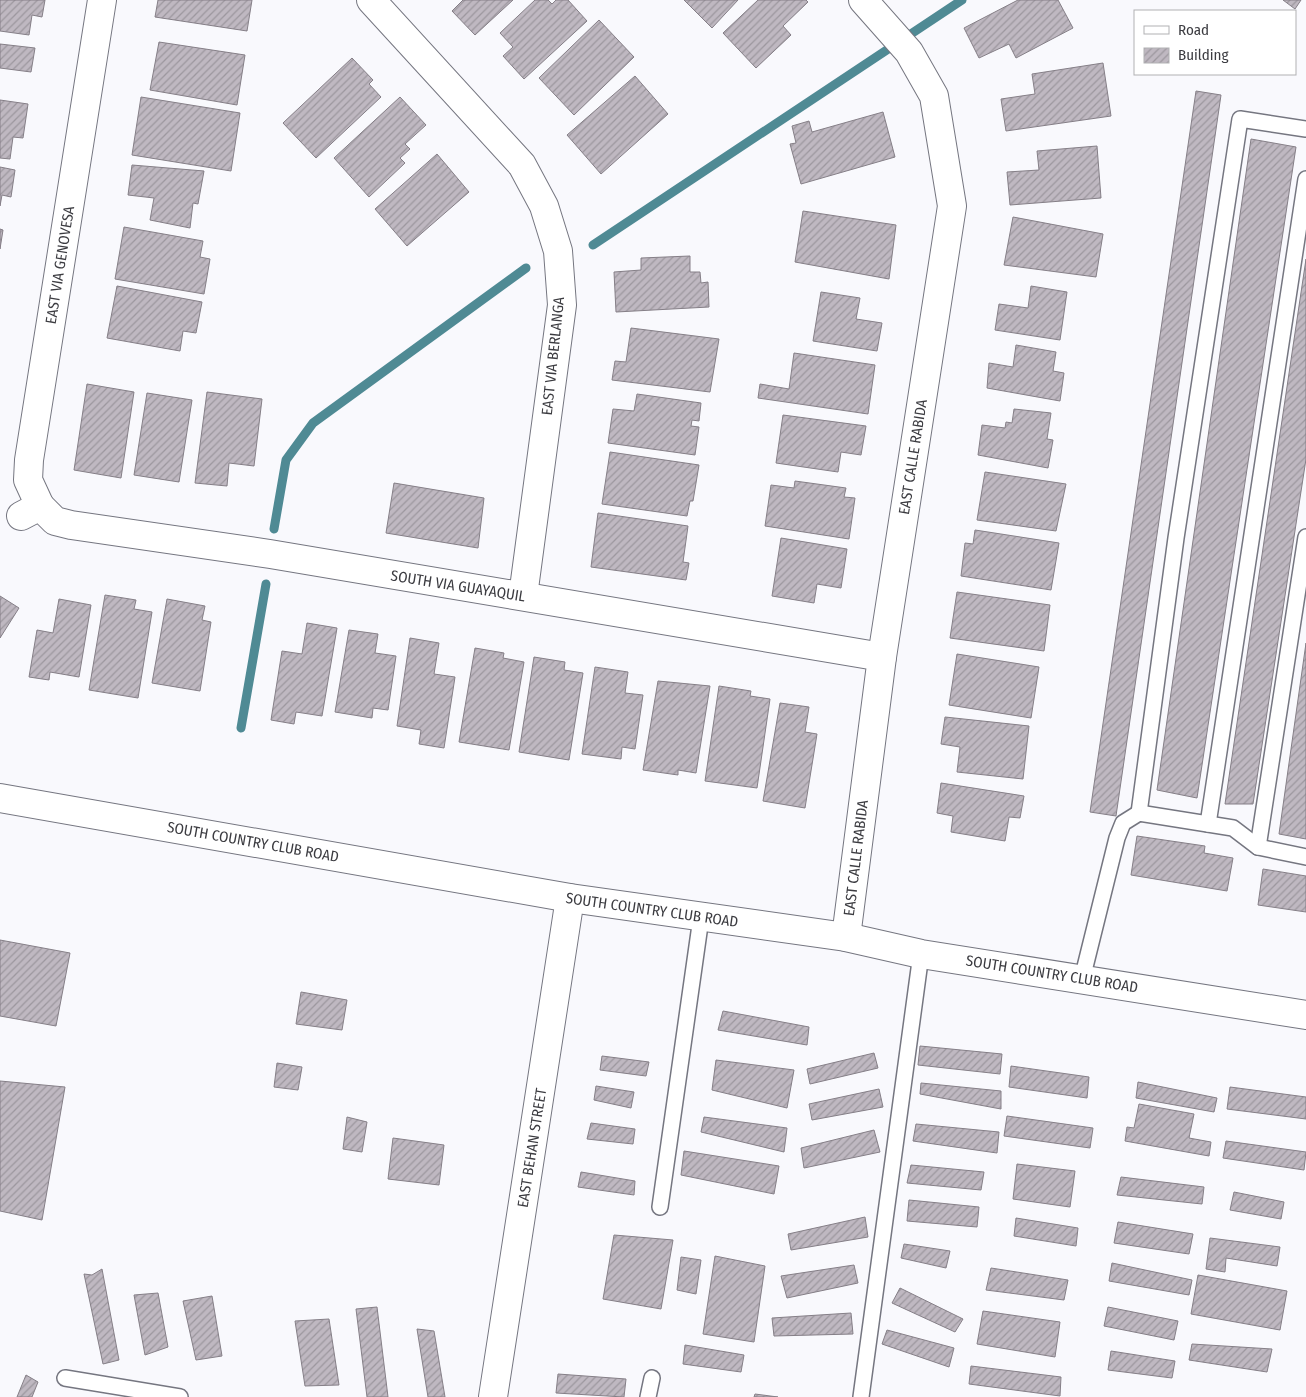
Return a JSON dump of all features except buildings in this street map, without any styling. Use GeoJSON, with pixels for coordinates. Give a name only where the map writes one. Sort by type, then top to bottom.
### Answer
{"type":"FeatureCollection","features":[{"type":"Feature","properties":{"kind":"street","name":"EAST VIA GENOVESA"},"geometry":{"type":"LineString","coordinates":[[31,511],[28,480],[29,460],[102,0]]}},
{"type":"Feature","properties":{"kind":"street","name":"EAST VIA BERLANGA"},"geometry":{"type":"LineString","coordinates":[[371,0],[522,165],[544,206],[558,251],[562,305],[523,596]]}},
{"type":"Feature","properties":{"kind":"street","name":"EAST CALLE RABIDA"},"geometry":{"type":"LineString","coordinates":[[846,937],[882,657],[952,206],[934,96],[908,52],[863,0]]}},
{"type":"Feature","properties":{"kind":"street","name":"SOUTH VIA GUAYAQUIL"},"geometry":{"type":"LineString","coordinates":[[31,511],[71,525],[270,554],[882,657]]}},
{"type":"Feature","properties":{"kind":"street","name":"SOUTH COUNTRY CLUB ROAD"},"geometry":{"type":"LineString","coordinates":[[0,798],[570,898],[846,937],[921,954],[1306,1015]]}},
{"type":"Feature","properties":{"kind":"street","name":"EAST BEHAN STREET"},"geometry":{"type":"LineString","coordinates":[[493,1397],[570,898]]}},
{"type":"Feature","properties":{"kind":"lane"},"geometry":{"type":"LineString","coordinates":[[1139,813],[1178,528],[1240,119],[1306,129]]}},
{"type":"Feature","properties":{"kind":"lane"},"geometry":{"type":"LineString","coordinates":[[1208,824],[1306,179]]}},
{"type":"Feature","properties":{"kind":"lane"},"geometry":{"type":"LineString","coordinates":[[1258,847],[1306,537]]}},
{"type":"Feature","properties":{"kind":"lane"},"geometry":{"type":"LineString","coordinates":[[1082,979],[1117,838],[1123,823],[1139,813],[1233,828],[1258,847],[1306,857]]}},
{"type":"Feature","properties":{"kind":"lane"},"geometry":{"type":"LineString","coordinates":[[660,1207],[701,918]]}},
{"type":"Feature","properties":{"kind":"lane"},"geometry":{"type":"LineString","coordinates":[[860,1397],[921,954]]}},
{"type":"Feature","properties":{"kind":"lane"},"geometry":{"type":"LineString","coordinates":[[65,1378],[180,1397]]}},
{"type":"Feature","properties":{"kind":"lane"},"geometry":{"type":"LineString","coordinates":[[648,1397],[652,1378]]}},
{"type":"Feature","properties":{"kind":"waterway"},"geometry":{"type":"LineString","coordinates":[[593,245],[962,0]]}},
{"type":"Feature","properties":{"kind":"waterway"},"geometry":{"type":"LineString","coordinates":[[274,529],[286,460],[313,423],[526,268]]}},
{"type":"Feature","properties":{"kind":"waterway"},"geometry":{"type":"LineString","coordinates":[[241,728],[266,584]]}}]}
